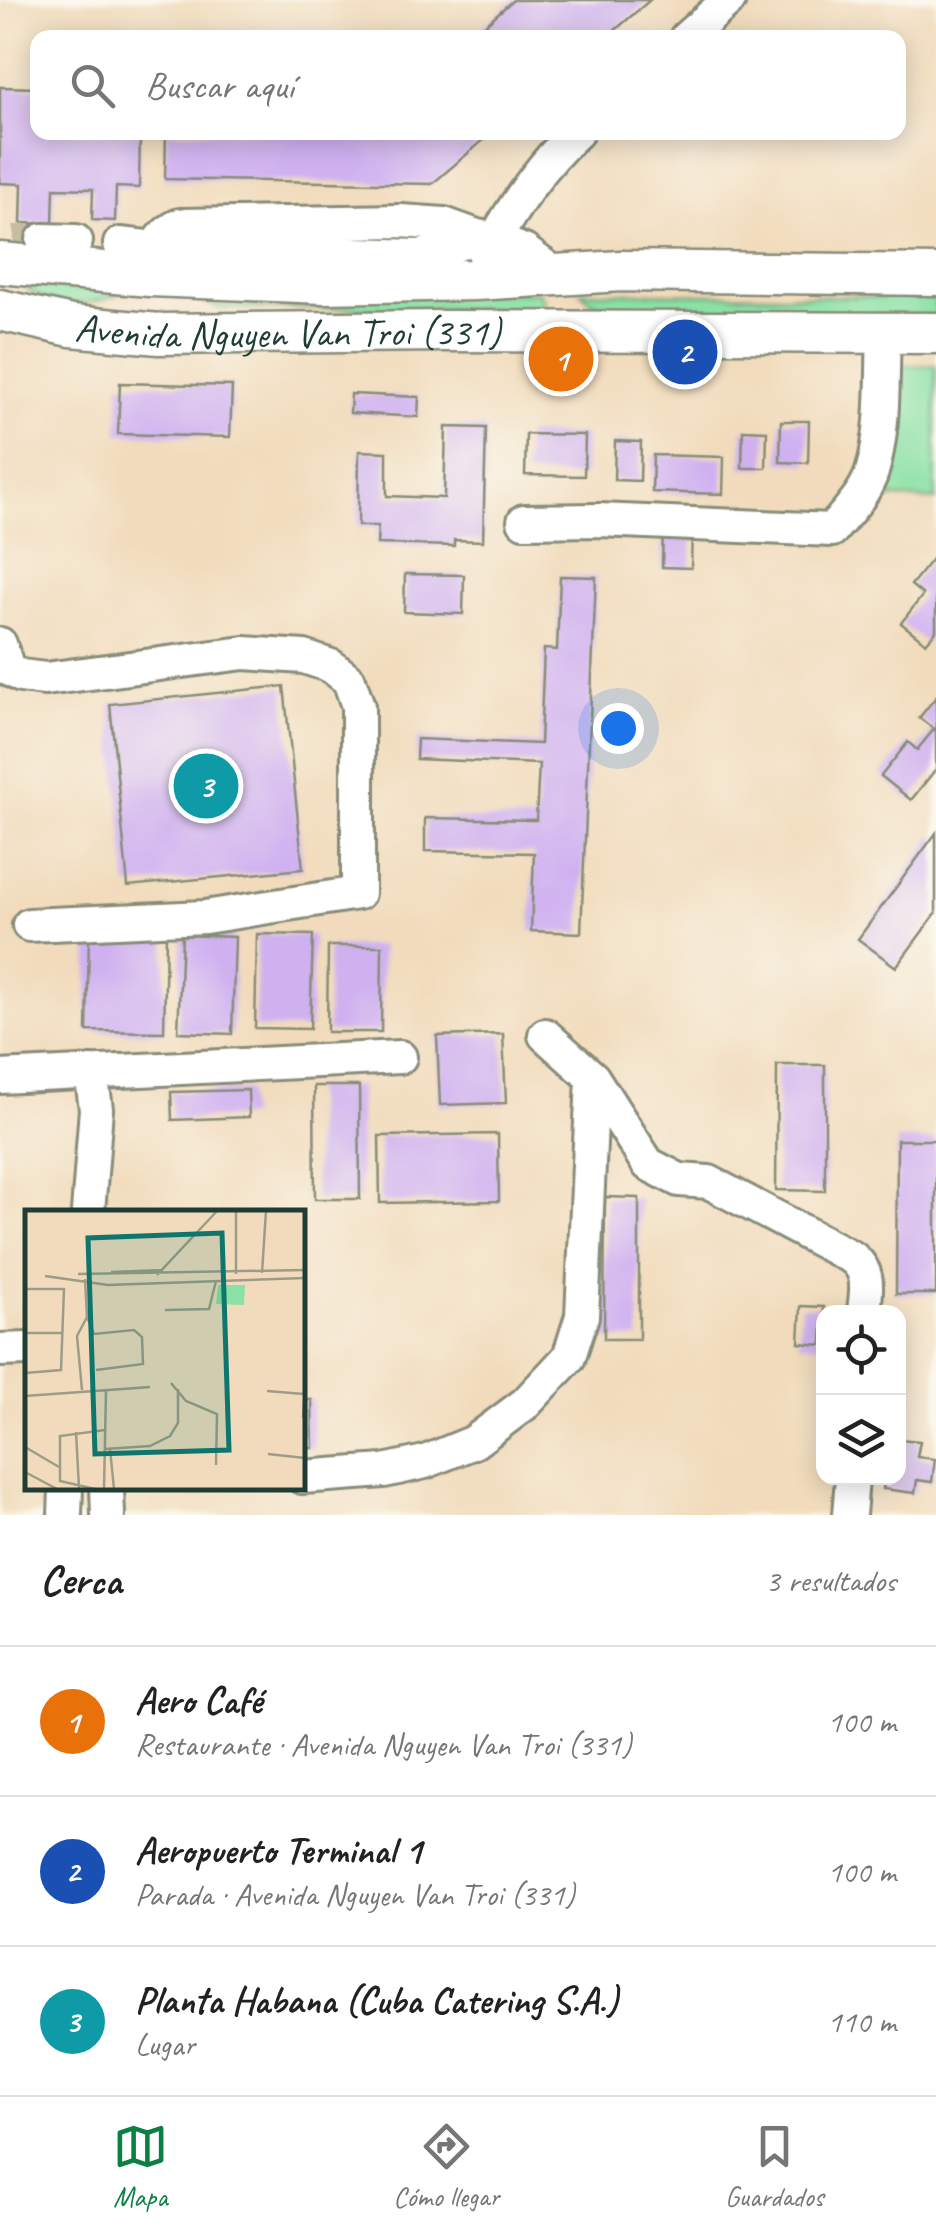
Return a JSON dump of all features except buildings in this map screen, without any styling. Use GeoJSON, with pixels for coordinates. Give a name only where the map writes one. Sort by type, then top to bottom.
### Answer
{"type":"FeatureCollection","features":[{"type":"Feature","properties":{"kind":"main road","name":"Avenida Nguyen Van Troi (331)"},"geometry":{"type":"LineString","coordinates":[[14,248],[324,283],[679,270],[936,275]]}},
{"type":"Feature","properties":{"kind":"main road"},"geometry":{"type":"LineString","coordinates":[[71,326],[114,305],[152,262]]}},
{"type":"Feature","properties":{"kind":"main road"},"geometry":{"type":"LineString","coordinates":[[152,262],[164,305],[190,334]]}},
{"type":"Feature","properties":{"kind":"main road"},"geometry":{"type":"LineString","coordinates":[[558,276],[559,331]]}},
{"type":"Feature","properties":{"kind":"main road","name":"Avenida Nguyen Van Troi (331)"},"geometry":{"type":"LineString","coordinates":[[0,310],[130,334],[936,333]]}},
{"type":"Feature","properties":{"kind":"street"},"geometry":{"type":"LineString","coordinates":[[695,30],[729,0]]}},
{"type":"Feature","properties":{"kind":"street"},"geometry":{"type":"LineString","coordinates":[[475,280],[486,237],[568,140]]}},
{"type":"Feature","properties":{"kind":"street"},"geometry":{"type":"LineString","coordinates":[[120,244],[152,262],[170,229],[180,225],[401,221],[444,224],[524,250],[558,276]]}},
{"type":"Feature","properties":{"kind":"street"},"geometry":{"type":"LineString","coordinates":[[14,248],[76,240]]}},
{"type":"Feature","properties":{"kind":"street"},"geometry":{"type":"LineString","coordinates":[[524,521],[599,520],[832,530],[872,474],[881,416],[884,332]]}},
{"type":"Feature","properties":{"kind":"street"},"geometry":{"type":"LineString","coordinates":[[0,644],[8,669],[20,676],[45,679],[244,652],[304,657],[332,666],[349,680],[358,706],[358,893],[205,917],[29,924]]}},
{"type":"Feature","properties":{"kind":"street"},"geometry":{"type":"LineString","coordinates":[[545,1035],[593,1078],[648,1164],[679,1180],[710,1182],[853,1258],[863,1266],[867,1278],[865,1305]]}},
{"type":"Feature","properties":{"kind":"street"},"geometry":{"type":"LineString","coordinates":[[0,1076],[400,1057]]}},
{"type":"Feature","properties":{"kind":"street"},"geometry":{"type":"LineString","coordinates":[[88,1210],[96,1109],[90,1072]]}},
{"type":"Feature","properties":{"kind":"street"},"geometry":{"type":"LineString","coordinates":[[305,1477],[425,1462],[474,1442],[526,1403],[568,1357],[582,1316],[593,1078]]}},
{"type":"Feature","properties":{"kind":"street"},"geometry":{"type":"LineString","coordinates":[[0,1350],[25,1349]]}},
{"type":"Feature","properties":{"kind":"street"},"geometry":{"type":"LineString","coordinates":[[849,1515],[851,1485]]}},
{"type":"Feature","properties":{"kind":"street"},"geometry":{"type":"LineString","coordinates":[[65,1515],[66,1490]]}},
{"type":"Feature","properties":{"kind":"street"},"geometry":{"type":"LineString","coordinates":[[107,1490],[108,1515]]}},
{"type":"Feature","properties":{"kind":"green space"},"geometry":{"type":"Polygon","coordinates":[[[22,284],[119,294],[94,302],[68,304],[44,298],[22,284]]]}},
{"type":"Feature","properties":{"kind":"green space"},"geometry":{"type":"Polygon","coordinates":[[[540,292],[544,301],[535,309],[220,308],[201,302],[195,295],[540,292]]]}},
{"type":"Feature","properties":{"kind":"green space"},"geometry":{"type":"Polygon","coordinates":[[[581,292],[936,298],[936,316],[623,309],[591,302],[581,292]]]}},
{"type":"Feature","properties":{"kind":"green space"},"geometry":{"type":"Polygon","coordinates":[[[898,365],[936,366],[936,500],[879,497],[898,365]]]}},
{"type":"Feature","properties":{"kind":"tunnel"},"geometry":{"type":"LineString","coordinates":[[14,241],[43,240]]}},
{"type":"Feature","properties":{"kind":"place","name":"Aeropuerto Terminal 1"},"geometry":{"type":"Point","coordinates":[685,352]}},
{"type":"Feature","properties":{"kind":"place","name":"Aero Café"},"geometry":{"type":"Point","coordinates":[561,359]}},
{"type":"Feature","properties":{"kind":"place","name":"Planta Habana (Cuba Catering S.A.)"},"geometry":{"type":"Point","coordinates":[206,786]}}]}
